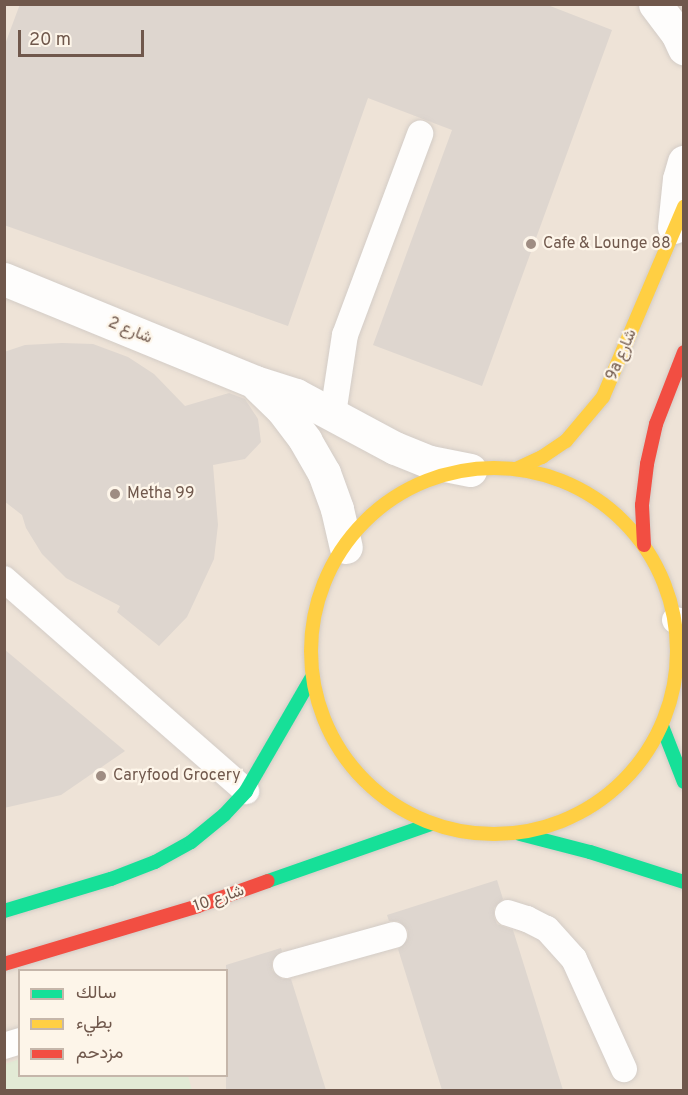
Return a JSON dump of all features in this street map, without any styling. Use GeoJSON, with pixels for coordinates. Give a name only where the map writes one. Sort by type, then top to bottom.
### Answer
{"type":"FeatureCollection","features":[{"type":"Feature","properties":{"kind":"main road","name":"9a شارع"},"geometry":{"type":"LineString","coordinates":[[516,469],[542,457],[566,441],[603,397],[679,217]]}},
{"type":"Feature","properties":{"kind":"main road"},"geometry":{"type":"LineString","coordinates":[[644,545],[642,505],[647,464],[656,424],[684,352]]}},
{"type":"Feature","properties":{"kind":"main road"},"geometry":{"type":"LineString","coordinates":[[516,469],[547,475],[575,486],[601,502],[625,522],[644,545],[669,594],[679,621],[678,656],[673,692],[662,726],[637,767],[602,800],[559,822],[512,832],[471,832],[431,824],[401,810],[374,791],[351,768],[333,741],[320,711],[311,679],[310,644],[316,609],[328,577],[346,547],[370,518],[400,495],[434,478],[470,470],[516,469]]}},
{"type":"Feature","properties":{"kind":"main road"},"geometry":{"type":"LineString","coordinates":[[4,911],[111,879],[155,862],[191,842],[224,815],[246,791],[311,679]]}},
{"type":"Feature","properties":{"kind":"main road"},"geometry":{"type":"LineString","coordinates":[[662,726],[675,766],[684,782]]}},
{"type":"Feature","properties":{"kind":"main road","name":"شارع 10"},"geometry":{"type":"LineString","coordinates":[[4,964],[198,906],[431,824]]}},
{"type":"Feature","properties":{"kind":"main road"},"geometry":{"type":"LineString","coordinates":[[512,832],[590,852],[684,882]]}},
{"type":"Feature","properties":{"kind":"main road"},"geometry":{"type":"LineString","coordinates":[[67,962],[71,944]]}},
{"type":"Feature","properties":{"kind":"street"},"geometry":{"type":"LineString","coordinates":[[655,4],[677,33],[684,48]]}},
{"type":"Feature","properties":{"kind":"street"},"geometry":{"type":"LineString","coordinates":[[679,217],[677,187],[684,162]]}},
{"type":"Feature","properties":{"kind":"street","name":"شارع 2"},"geometry":{"type":"LineString","coordinates":[[4,279],[255,382],[296,395],[333,414],[364,434],[395,448],[430,462],[470,470]]}},
{"type":"Feature","properties":{"kind":"street","name":"شارع 2"},"geometry":{"type":"LineString","coordinates":[[255,382],[282,409],[320,465],[337,509],[346,547]]}},
{"type":"Feature","properties":{"kind":"lane"},"geometry":{"type":"LineString","coordinates":[[333,414],[345,335],[420,134]]}},
{"type":"Feature","properties":{"kind":"lane"},"geometry":{"type":"LineString","coordinates":[[4,579],[246,791]]}},
{"type":"Feature","properties":{"kind":"lane"},"geometry":{"type":"LineString","coordinates":[[508,913],[547,929],[574,959],[624,1070]]}},
{"type":"Feature","properties":{"kind":"lane"},"geometry":{"type":"LineString","coordinates":[[286,965],[393,935]]}},
{"type":"Feature","properties":{"kind":"shaded area"},"geometry":{"type":"Polygon","coordinates":[[[5,5],[683,5],[683,1090],[5,1090],[5,5]]]}},
{"type":"Feature","properties":{"kind":"green space"},"geometry":{"type":"Polygon","coordinates":[[[18,1059],[18,1077],[188,1077],[192,1090],[5,1090],[5,1064],[18,1059]]]}},
{"type":"Feature","properties":{"kind":"building"},"geometry":{"type":"Polygon","coordinates":[[[20,4],[545,4],[612,30],[482,386],[373,345],[452,130],[368,98],[288,326],[4,225],[4,47],[20,4]]]}},
{"type":"Feature","properties":{"kind":"building","name":"Metha 99"},"geometry":{"type":"Polygon","coordinates":[[[93,344],[128,357],[154,374],[185,406],[229,393],[245,399],[258,419],[261,442],[245,459],[213,465],[218,525],[214,559],[187,617],[159,646],[117,612],[120,606],[66,578],[42,554],[26,528],[22,515],[4,501],[4,352],[25,345],[93,344]]]}},
{"type":"Feature","properties":{"kind":"building"},"geometry":{"type":"Polygon","coordinates":[[[4,649],[125,751],[61,795],[4,808],[4,649]]]}},
{"type":"Feature","properties":{"kind":"building"},"geometry":{"type":"Polygon","coordinates":[[[497,880],[503,899],[494,908],[494,917],[497,924],[513,930],[563,1090],[442,1090],[398,949],[408,939],[408,930],[398,921],[389,921],[387,915],[497,880]]]}},
{"type":"Feature","properties":{"kind":"building"},"geometry":{"type":"Polygon","coordinates":[[[281,948],[282,951],[272,961],[272,970],[282,979],[291,979],[326,1090],[226,1090],[228,969],[226,965],[281,948]]]}},
{"type":"Feature","properties":{"kind":"traffic: fast"},"geometry":{"type":"LineString","coordinates":[[4,911],[111,879],[155,862],[191,842],[224,815],[246,791],[311,679]]}},
{"type":"Feature","properties":{"kind":"traffic: fast"},"geometry":{"type":"LineString","coordinates":[[662,726],[684,782]]}},
{"type":"Feature","properties":{"kind":"traffic: fast"},"geometry":{"type":"LineString","coordinates":[[268,881],[431,824]]}},
{"type":"Feature","properties":{"kind":"traffic: fast"},"geometry":{"type":"LineString","coordinates":[[520,834],[590,852],[684,882]]}},
{"type":"Feature","properties":{"kind":"traffic: slow"},"geometry":{"type":"LineString","coordinates":[[516,469],[542,457],[566,441],[603,397],[684,207]]}},
{"type":"Feature","properties":{"kind":"traffic: slow"},"geometry":{"type":"LineString","coordinates":[[494,468],[530,472],[564,482],[596,499],[623,522],[646,549],[663,581],[673,615],[677,651],[673,687],[663,721],[646,753],[623,780],[596,803],[564,820],[530,830],[494,834],[458,830],[424,820],[392,803],[365,780],[342,753],[325,721],[315,687],[311,651],[315,615],[325,581],[342,549],[365,522],[392,499],[424,482],[458,472],[494,468]]}},
{"type":"Feature","properties":{"kind":"traffic: jam"},"geometry":{"type":"LineString","coordinates":[[644,545],[642,505],[647,464],[656,424],[684,352]]}},
{"type":"Feature","properties":{"kind":"traffic: jam"},"geometry":{"type":"LineString","coordinates":[[4,964],[198,906],[268,881]]}},
{"type":"Feature","properties":{"kind":"place","name":"Cafe & Lounge 88"},"geometry":{"type":"Point","coordinates":[531,244]}},
{"type":"Feature","properties":{"kind":"place","name":"Metha 99"},"geometry":{"type":"Point","coordinates":[115,494]}},
{"type":"Feature","properties":{"kind":"place","name":"Caryfood Grocery"},"geometry":{"type":"Point","coordinates":[101,776]}}]}
